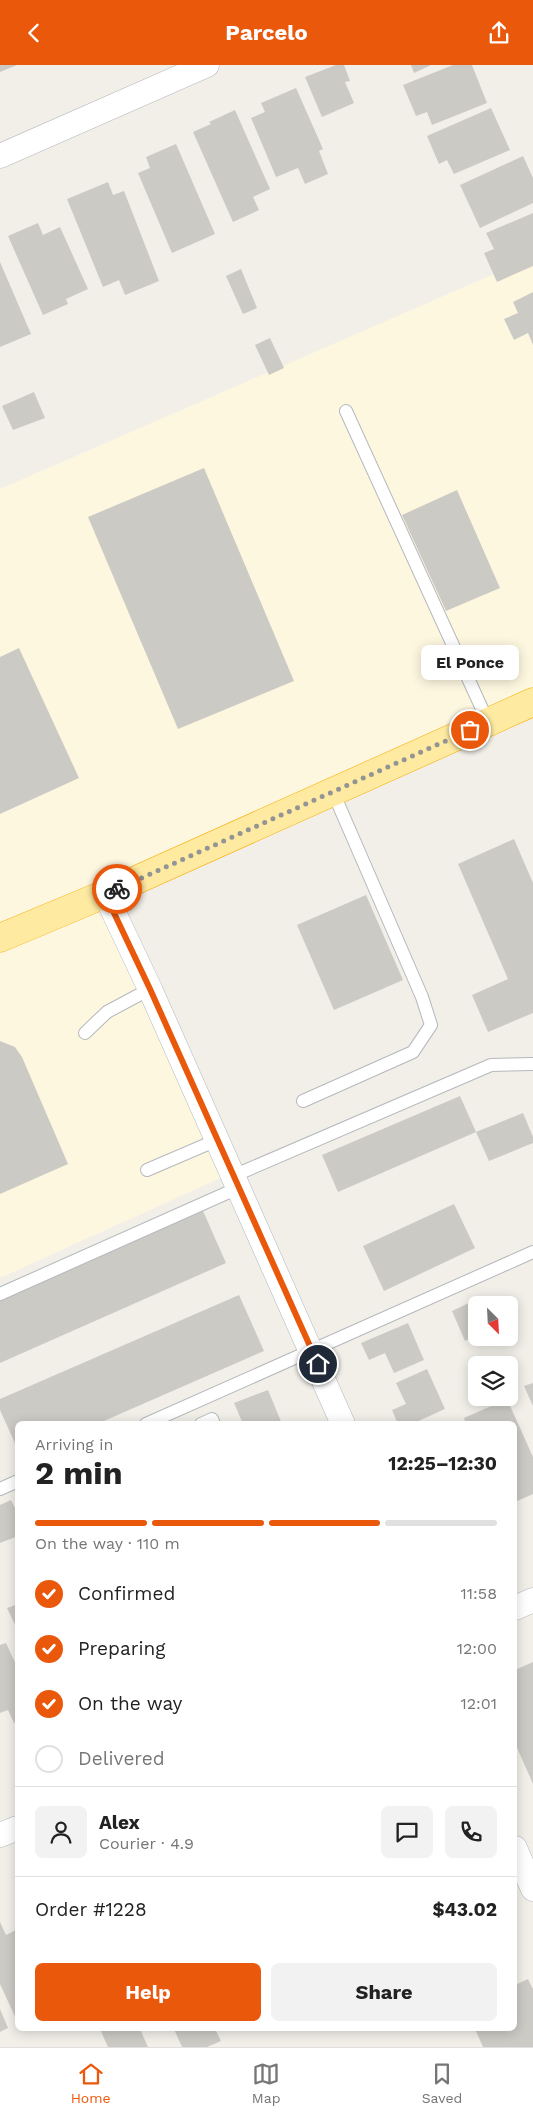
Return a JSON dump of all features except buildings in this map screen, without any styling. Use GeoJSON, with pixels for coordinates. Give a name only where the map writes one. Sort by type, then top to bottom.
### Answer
{"type":"FeatureCollection","features":[{"type":"Feature","properties":{"kind":"highway"},"geometry":{"type":"LineString","coordinates":[[0,938],[105,894],[533,702]]}},
{"type":"Feature","properties":{"kind":"street"},"geometry":{"type":"LineString","coordinates":[[0,156],[207,65]]}},
{"type":"Feature","properties":{"kind":"street"},"geometry":{"type":"LineString","coordinates":[[105,894],[150,989],[342,1421]]}},
{"type":"Feature","properties":{"kind":"street"},"geometry":{"type":"LineString","coordinates":[[517,1607],[533,1600]]}},
{"type":"Feature","properties":{"kind":"street"},"geometry":{"type":"LineString","coordinates":[[0,1835],[15,1829]]}},
{"type":"Feature","properties":{"kind":"street"},"geometry":{"type":"LineString","coordinates":[[517,1853],[533,1889]]}},
{"type":"Feature","properties":{"kind":"lane"},"geometry":{"type":"LineString","coordinates":[[346,411],[488,722]]}},
{"type":"Feature","properties":{"kind":"lane"},"geometry":{"type":"LineString","coordinates":[[303,1101],[413,1052],[430,1025],[422,997],[333,792]]}},
{"type":"Feature","properties":{"kind":"lane"},"geometry":{"type":"LineString","coordinates":[[85,1033],[106,1012],[150,989]]}},
{"type":"Feature","properties":{"kind":"lane"},"geometry":{"type":"LineString","coordinates":[[0,1294],[235,1182],[491,1065],[531,1067]]}},
{"type":"Feature","properties":{"kind":"lane"},"geometry":{"type":"LineString","coordinates":[[147,1170],[217,1140]]}},
{"type":"Feature","properties":{"kind":"lane"},"geometry":{"type":"LineString","coordinates":[[160,1421],[175,1418],[311,1350],[533,1252]]}},
{"type":"Feature","properties":{"kind":"lane"},"geometry":{"type":"LineString","coordinates":[[0,1489],[15,1482]]}},
{"type":"Feature","properties":{"kind":"shaded area"},"geometry":{"type":"Polygon","coordinates":[[[533,257],[533,699],[101,886],[238,1170],[0,1278],[0,489],[533,257]]]}},
{"type":"Feature","properties":{"kind":"way so far"},"geometry":{"type":"LineString","coordinates":[[117,889],[470,730]]}},
{"type":"Feature","properties":{"kind":"place","name":"El Ponce"},"geometry":{"type":"Point","coordinates":[470,730]}},
{"type":"Feature","properties":{"kind":"route"},"geometry":{"type":"LineString","coordinates":[[117,889],[105,894],[126,934],[318,1364]]}}]}
